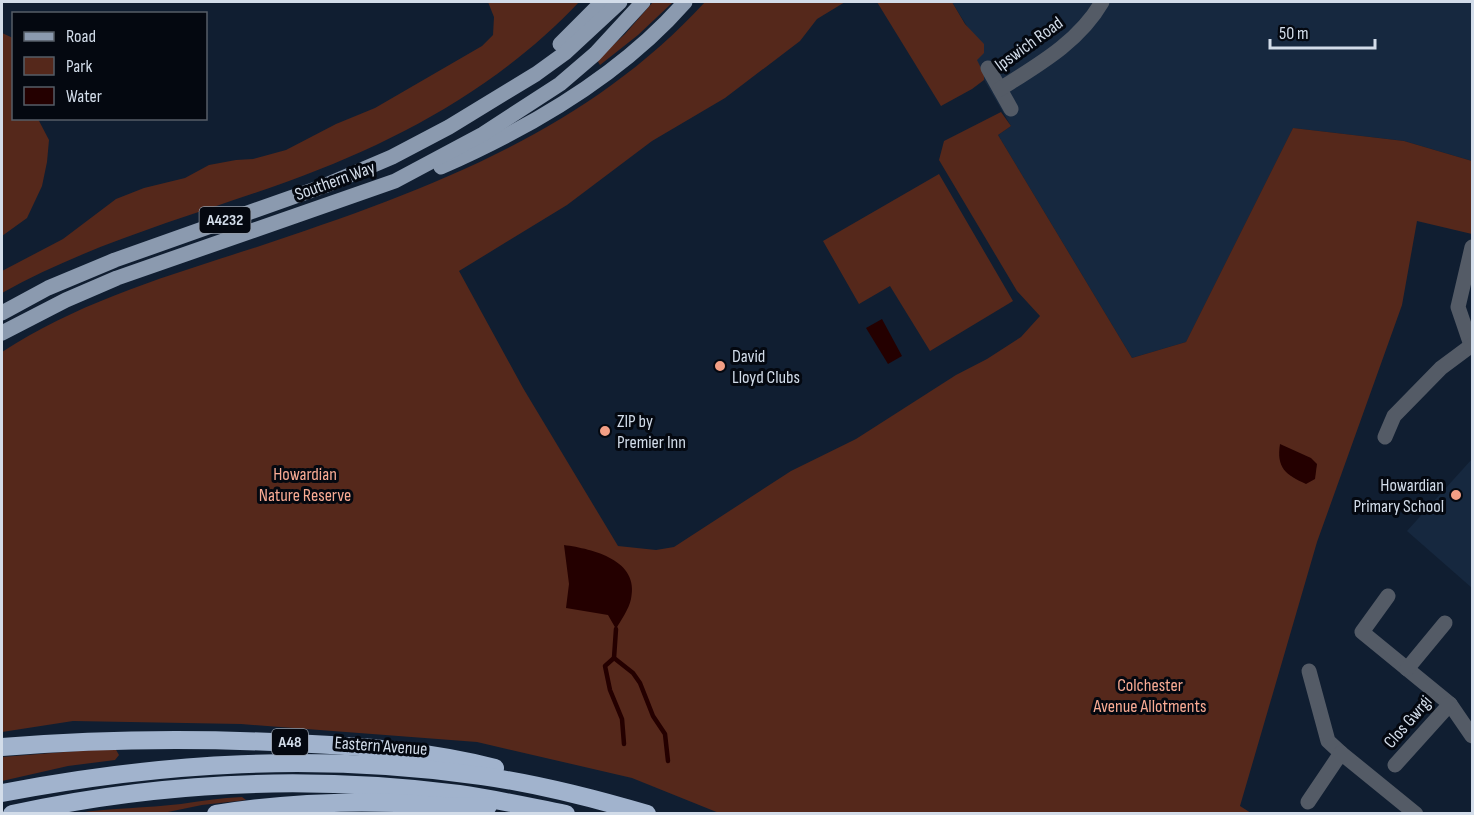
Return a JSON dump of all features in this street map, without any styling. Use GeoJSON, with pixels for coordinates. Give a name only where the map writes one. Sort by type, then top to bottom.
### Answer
{"type":"FeatureCollection","features":[{"type":"Feature","properties":{"kind":"highway","name":"A48"},"geometry":{"type":"LineString","coordinates":[[2,747],[190,738],[350,745],[456,758],[512,772],[572,793]]}},
{"type":"Feature","properties":{"kind":"highway","name":"Eastern Avenue"},"geometry":{"type":"LineString","coordinates":[[2,793],[126,772],[198,765],[287,762],[392,766],[483,776],[572,793],[647,813]]}},
{"type":"Feature","properties":{"kind":"highway"},"geometry":{"type":"LineString","coordinates":[[12,813],[132,793],[212,786],[310,783],[402,788],[566,813]]}},
{"type":"Feature","properties":{"kind":"highway"},"geometry":{"type":"LineString","coordinates":[[216,813],[330,802],[397,803],[463,808],[516,804]]}},
{"type":"Feature","properties":{"kind":"main road"},"geometry":{"type":"LineString","coordinates":[[503,93],[553,51],[602,2]]}},
{"type":"Feature","properties":{"kind":"main road","name":"Southern Way"},"geometry":{"type":"LineString","coordinates":[[2,313],[48,288],[115,260],[324,186],[392,158],[449,127],[536,74],[565,53],[620,2]]}},
{"type":"Feature","properties":{"kind":"main road","name":"Southern Way"},"geometry":{"type":"LineString","coordinates":[[2,333],[66,300],[117,278],[395,181],[483,135],[560,84],[595,54],[643,2]]}},
{"type":"Feature","properties":{"kind":"main road"},"geometry":{"type":"LineString","coordinates":[[395,181],[440,167],[477,151],[547,112],[618,63],[661,27],[686,2]]}},
{"type":"Feature","properties":{"kind":"street","name":"Ipswich Road"},"geometry":{"type":"LineString","coordinates":[[997,90],[1061,49],[1082,29],[1102,2]]}},
{"type":"Feature","properties":{"kind":"street"},"geometry":{"type":"LineString","coordinates":[[1385,437],[1394,416],[1441,368],[1472,345],[1458,307],[1473,247]]}},
{"type":"Feature","properties":{"kind":"street","name":"Clos Gwrgi"},"geometry":{"type":"LineString","coordinates":[[1388,596],[1362,632],[1450,704],[1473,736]]}},
{"type":"Feature","properties":{"kind":"street","name":"Clos Gwrgi"},"geometry":{"type":"LineString","coordinates":[[1407,669],[1445,623]]}},
{"type":"Feature","properties":{"kind":"street"},"geometry":{"type":"LineString","coordinates":[[1309,671],[1328,741],[1416,813]]}},
{"type":"Feature","properties":{"kind":"street","name":"Clos Gwrgi"},"geometry":{"type":"LineString","coordinates":[[1395,765],[1450,704]]}},
{"type":"Feature","properties":{"kind":"street"},"geometry":{"type":"LineString","coordinates":[[1308,802],[1341,753]]}},
{"type":"Feature","properties":{"kind":"shaded area"},"geometry":{"type":"Polygon","coordinates":[[[952,2],[1472,2],[1472,161],[1404,141],[1293,128],[1186,342],[1132,358],[998,135],[1011,126],[969,54],[980,47],[952,2]]]}},
{"type":"Feature","properties":{"kind":"shaded area","name":"Howardian Primary School"},"geometry":{"type":"Polygon","coordinates":[[[1472,459],[1472,588],[1407,531],[1472,459]]]}},
{"type":"Feature","properties":{"kind":"green space"},"geometry":{"type":"Polygon","coordinates":[[[488,2],[579,2],[548,32],[481,86],[407,130],[329,166],[142,231],[71,259],[2,293],[2,271],[63,239],[116,199],[144,188],[185,178],[209,165],[253,159],[286,150],[336,124],[375,108],[482,46],[493,35],[494,17],[488,2]]]}},
{"type":"Feature","properties":{"kind":"green space"},"geometry":{"type":"Polygon","coordinates":[[[653,2],[673,2],[638,35],[600,65],[597,60],[625,34],[653,2]]]}},
{"type":"Feature","properties":{"kind":"green space","name":"Howardian Nature Reserve"},"geometry":{"type":"Polygon","coordinates":[[[705,2],[845,2],[817,19],[800,41],[725,98],[652,141],[567,205],[459,271],[523,388],[618,546],[656,550],[674,547],[791,471],[856,439],[956,375],[987,359],[1021,337],[1040,316],[1017,291],[939,160],[944,141],[1001,112],[1011,126],[998,135],[1132,358],[1186,342],[1293,128],[1404,141],[1472,161],[1472,234],[1417,221],[1402,305],[1317,542],[1240,806],[1251,813],[719,813],[632,778],[477,742],[241,724],[73,721],[2,732],[2,352],[62,318],[125,291],[380,204],[498,153],[554,123],[607,88],[658,48],[705,2]]]}},
{"type":"Feature","properties":{"kind":"green space"},"geometry":{"type":"Polygon","coordinates":[[[877,2],[952,2],[965,24],[984,44],[984,53],[977,60],[984,74],[984,80],[941,106],[877,2]]]}},
{"type":"Feature","properties":{"kind":"green space"},"geometry":{"type":"Polygon","coordinates":[[[2,33],[12,38],[12,120],[39,120],[49,140],[42,186],[27,218],[2,236],[2,33]]]}},
{"type":"Feature","properties":{"kind":"green space"},"geometry":{"type":"Polygon","coordinates":[[[939,174],[1013,301],[930,351],[890,286],[859,304],[823,241],[939,174]]]}},
{"type":"Feature","properties":{"kind":"green space"},"geometry":{"type":"Polygon","coordinates":[[[115,748],[119,755],[115,760],[68,766],[2,781],[2,757],[115,748]]]}},
{"type":"Feature","properties":{"kind":"green space"},"geometry":{"type":"Polygon","coordinates":[[[242,797],[246,800],[202,805],[163,813],[77,813],[168,805],[242,797]]]}},
{"type":"Feature","properties":{"kind":"water"},"geometry":{"type":"Polygon","coordinates":[[[882,319],[902,356],[888,364],[866,328],[882,319]]]}},
{"type":"Feature","properties":{"kind":"water"},"geometry":{"type":"Polygon","coordinates":[[[1280,444],[1311,458],[1317,464],[1315,479],[1306,484],[1284,470],[1280,459],[1280,444]]]}},
{"type":"Feature","properties":{"kind":"water"},"geometry":{"type":"Polygon","coordinates":[[[564,545],[588,550],[612,559],[628,575],[632,586],[631,599],[616,629],[608,615],[566,608],[569,584],[564,545]]]}},
{"type":"Feature","properties":{"kind":"waterway"},"geometry":{"type":"LineString","coordinates":[[616,629],[614,658],[633,673],[640,683],[653,716],[665,734],[668,761]]}},
{"type":"Feature","properties":{"kind":"waterway"},"geometry":{"type":"LineString","coordinates":[[614,658],[605,666],[610,690],[622,719],[624,744]]}},
{"type":"Feature","properties":{"kind":"place","name":"David Lloyd Clubs"},"geometry":{"type":"Point","coordinates":[720,366]}},
{"type":"Feature","properties":{"kind":"place","name":"ZIP by Premier Inn"},"geometry":{"type":"Point","coordinates":[605,431]}},
{"type":"Feature","properties":{"kind":"place","name":"Howardian Primary School"},"geometry":{"type":"Point","coordinates":[1456,495]}},
{"type":"Feature","properties":{"kind":"park label","name":"Colchester Avenue Allotments"},"geometry":{"type":"Point","coordinates":[1150,695]}}]}
